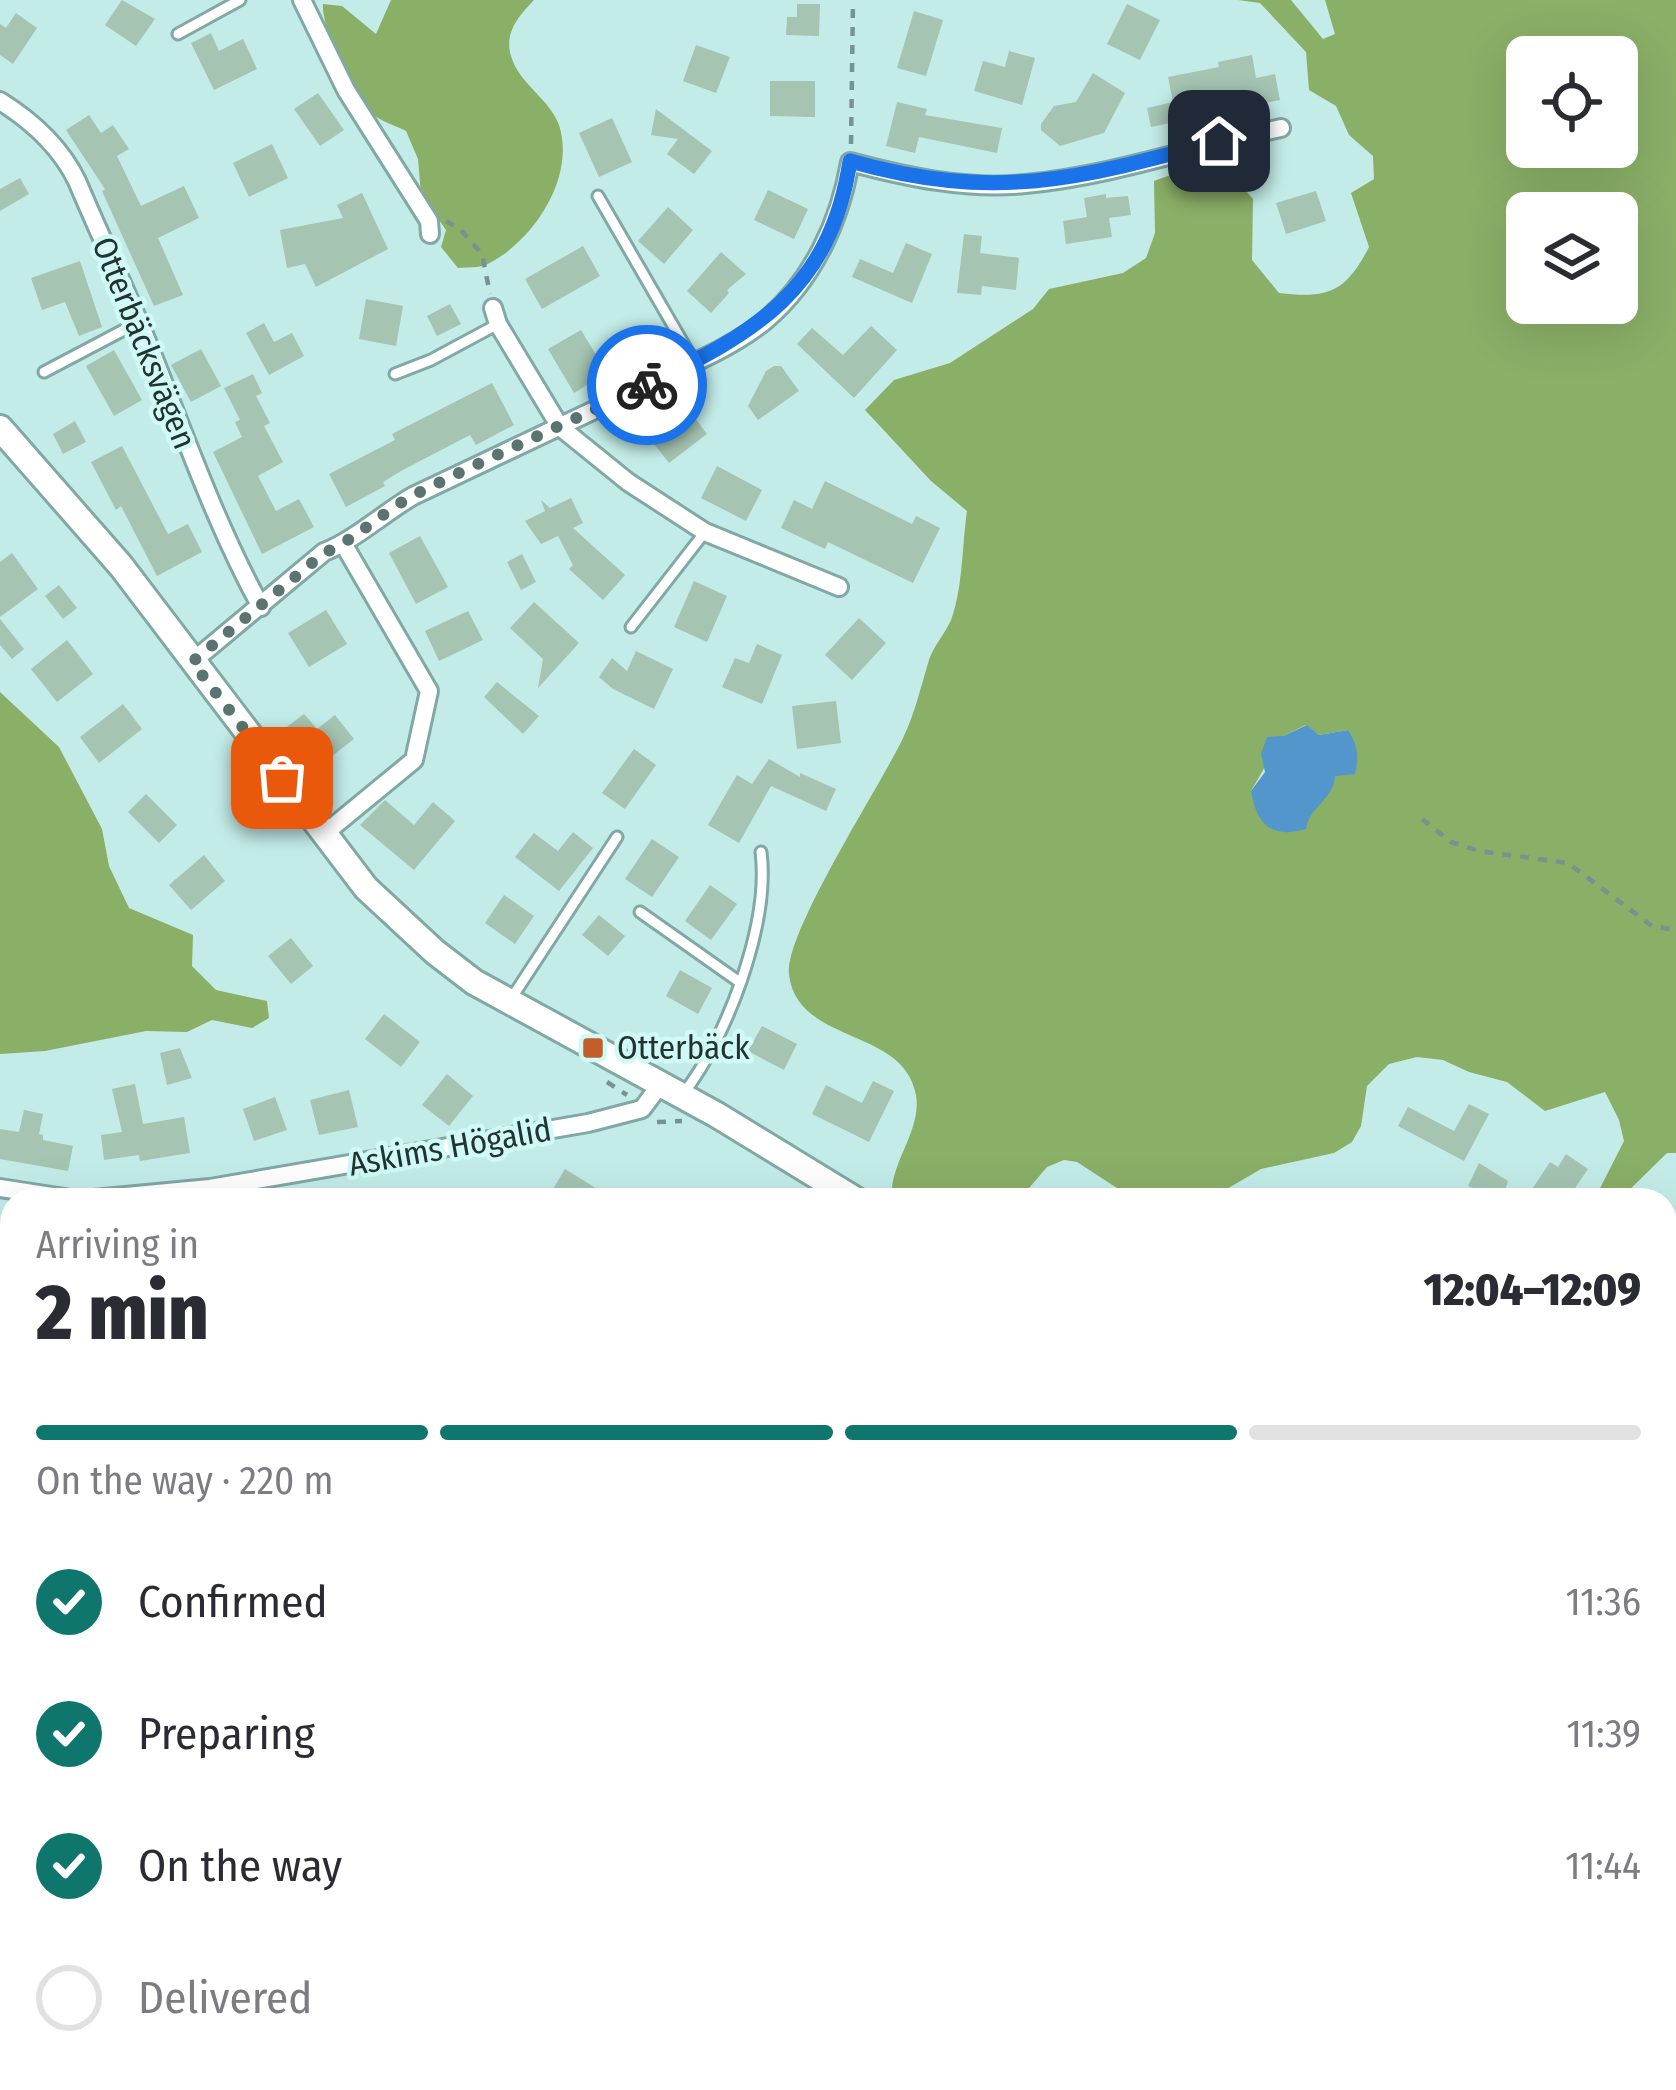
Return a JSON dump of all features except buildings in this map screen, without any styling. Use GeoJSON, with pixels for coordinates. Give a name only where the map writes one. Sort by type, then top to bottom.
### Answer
{"type":"FeatureCollection","features":[{"type":"Feature","properties":{"kind":"street"},"geometry":{"type":"LineString","coordinates":[[302,0],[346,90],[429,227]]}},
{"type":"Feature","properties":{"kind":"street","name":"Otterbäcksvägen"},"geometry":{"type":"LineString","coordinates":[[0,101],[31,122],[72,170],[139,322],[186,446],[261,607]]}},
{"type":"Feature","properties":{"kind":"street"},"geometry":{"type":"LineString","coordinates":[[192,662],[370,520],[694,362],[765,320],[808,272],[843,200],[850,161],[903,176],[1022,184],[1112,170],[1281,128]]}},
{"type":"Feature","properties":{"kind":"street"},"geometry":{"type":"LineString","coordinates":[[495,316],[560,427],[651,499],[705,532],[839,587]]}},
{"type":"Feature","properties":{"kind":"street"},"geometry":{"type":"LineString","coordinates":[[0,428],[65,498],[366,888],[435,952],[509,1002],[671,1090],[836,1188]]}},
{"type":"Feature","properties":{"kind":"street"},"geometry":{"type":"LineString","coordinates":[[324,834],[414,760],[429,692],[344,544]]}},
{"type":"Feature","properties":{"kind":"street","name":"Askims Högalid"},"geometry":{"type":"LineString","coordinates":[[210,1188],[588,1123],[642,1108],[671,1090]]}},
{"type":"Feature","properties":{"kind":"lane"},"geometry":{"type":"LineString","coordinates":[[178,34],[240,0]]}},
{"type":"Feature","properties":{"kind":"lane"},"geometry":{"type":"LineString","coordinates":[[598,196],[694,362]]}},
{"type":"Feature","properties":{"kind":"lane"},"geometry":{"type":"LineString","coordinates":[[395,374],[431,360],[495,316]]}},
{"type":"Feature","properties":{"kind":"lane"},"geometry":{"type":"LineString","coordinates":[[44,371],[139,322]]}},
{"type":"Feature","properties":{"kind":"lane"},"geometry":{"type":"LineString","coordinates":[[632,627],[705,532]]}},
{"type":"Feature","properties":{"kind":"lane"},"geometry":{"type":"LineString","coordinates":[[509,1002],[616,837]]}},
{"type":"Feature","properties":{"kind":"lane"},"geometry":{"type":"LineString","coordinates":[[671,1090],[703,1064],[738,981],[756,927],[761,852]]}},
{"type":"Feature","properties":{"kind":"lane"},"geometry":{"type":"LineString","coordinates":[[640,912],[738,981]]}},
{"type":"Feature","properties":{"kind":"path"},"geometry":{"type":"LineString","coordinates":[[850,161],[854,0]]}},
{"type":"Feature","properties":{"kind":"path"},"geometry":{"type":"LineString","coordinates":[[429,227],[453,224],[482,254],[495,316]]}},
{"type":"Feature","properties":{"kind":"path"},"geometry":{"type":"LineString","coordinates":[[1422,819],[1451,842],[1568,863],[1652,926],[1676,930]]}},
{"type":"Feature","properties":{"kind":"green space"},"geometry":{"type":"Polygon","coordinates":[[[391,0],[534,0],[514,25],[509,47],[515,66],[559,125],[561,166],[556,187],[534,225],[486,265],[458,268],[441,247],[446,230],[421,194],[418,159],[406,131],[370,112],[339,61],[323,4],[342,6],[376,34],[391,0]]]}},
{"type":"Feature","properties":{"kind":"green space"},"geometry":{"type":"Polygon","coordinates":[[[1238,0],[1291,0],[1323,39],[1335,34],[1325,0],[1676,0],[1676,1153],[1667,1153],[1631,1188],[1600,1188],[1624,1141],[1605,1092],[1545,1111],[1507,1082],[1443,1060],[1417,1057],[1389,1064],[1367,1086],[1361,1126],[1352,1142],[1334,1153],[1261,1169],[1229,1188],[1117,1188],[1077,1162],[1064,1160],[1047,1167],[1029,1188],[892,1188],[917,1109],[907,1073],[892,1057],[811,1014],[797,997],[789,975],[802,927],[903,738],[931,655],[951,620],[967,511],[931,481],[865,410],[894,380],[950,363],[1033,309],[1049,289],[1123,273],[1146,258],[1155,233],[1154,181],[1200,164],[1234,177],[1253,199],[1252,260],[1279,293],[1323,293],[1343,283],[1369,247],[1351,193],[1374,179],[1373,156],[1349,135],[1336,106],[1309,90],[1306,52],[1260,3],[1238,0]],[[1306,725],[1283,736],[1251,791],[1308,818],[1335,776],[1348,730],[1319,735],[1306,725]]]}},
{"type":"Feature","properties":{"kind":"green space"},"geometry":{"type":"Polygon","coordinates":[[[0,692],[59,747],[102,829],[109,866],[129,908],[193,935],[192,966],[216,990],[267,1001],[269,1018],[252,1028],[212,1020],[187,1032],[146,1031],[45,1051],[0,1054],[0,692]]]}},
{"type":"Feature","properties":{"kind":"water"},"geometry":{"type":"Polygon","coordinates":[[[1307,725],[1319,735],[1348,730],[1357,751],[1355,774],[1335,776],[1306,829],[1275,830],[1257,813],[1251,791],[1265,772],[1261,754],[1267,737],[1283,736],[1307,725]]]}},
{"type":"Feature","properties":{"kind":"way so far"},"geometry":{"type":"LineString","coordinates":[[282,778],[192,662],[370,520],[647,385]]}},
{"type":"Feature","properties":{"kind":"place","name":"Otterbäck"},"geometry":{"type":"Point","coordinates":[593,1048]}},
{"type":"Feature","properties":{"kind":"route"},"geometry":{"type":"LineString","coordinates":[[647,385],[737,339],[786,299],[830,235],[850,161],[903,176],[1022,184],[1112,170],[1219,141]]}}]}
